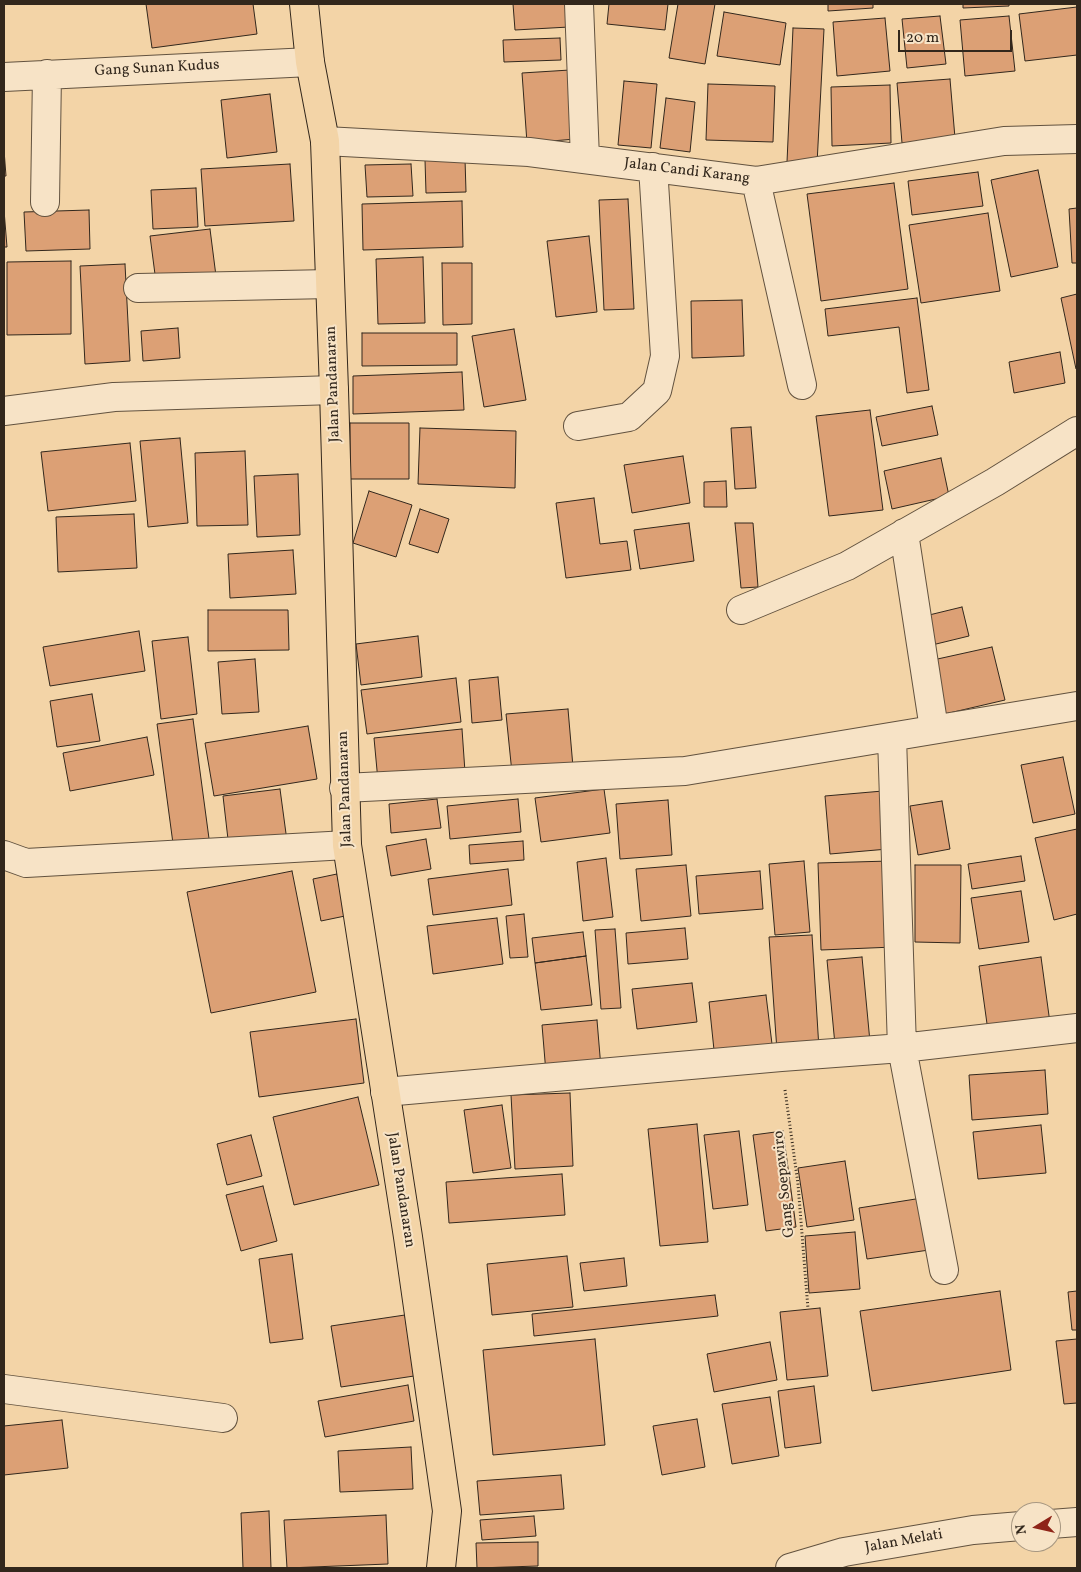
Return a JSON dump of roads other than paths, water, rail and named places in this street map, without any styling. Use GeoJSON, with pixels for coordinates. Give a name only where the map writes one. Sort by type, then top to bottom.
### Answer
{"type":"FeatureCollection","features":[{"type":"Feature","properties":{"kind":"main road","name":"Jalan Pandanaran"},"geometry":{"type":"LineString","coordinates":[[304,4],[310,62],[325,141],[347,845],[408,1237],[447,1511],[440,1568]]}},
{"type":"Feature","properties":{"kind":"street"},"geometry":{"type":"LineString","coordinates":[[579,4],[585,160]]}},
{"type":"Feature","properties":{"kind":"street","name":"Gang Sunan Kudus"},"geometry":{"type":"LineString","coordinates":[[4,77],[310,62]]}},
{"type":"Feature","properties":{"kind":"street"},"geometry":{"type":"LineString","coordinates":[[45,202],[47,74]]}},
{"type":"Feature","properties":{"kind":"street","name":"Jalan Candi Karang"},"geometry":{"type":"LineString","coordinates":[[325,141],[530,152],[756,181],[1004,141],[1077,139]]}},
{"type":"Feature","properties":{"kind":"street"},"geometry":{"type":"LineString","coordinates":[[578,426],[628,417],[657,391],[665,356],[653,167]]}},
{"type":"Feature","properties":{"kind":"street"},"geometry":{"type":"LineString","coordinates":[[756,181],[802,384]]}},
{"type":"Feature","properties":{"kind":"street"},"geometry":{"type":"LineString","coordinates":[[138,288],[330,284]]}},
{"type":"Feature","properties":{"kind":"street"},"geometry":{"type":"LineString","coordinates":[[4,411],[114,397],[334,390]]}},
{"type":"Feature","properties":{"kind":"street"},"geometry":{"type":"LineString","coordinates":[[741,610],[847,566],[995,482],[1077,431]]}},
{"type":"Feature","properties":{"kind":"street"},"geometry":{"type":"LineString","coordinates":[[904,533],[934,729]]}},
{"type":"Feature","properties":{"kind":"street"},"geometry":{"type":"LineString","coordinates":[[344,788],[685,771],[1077,706]]}},
{"type":"Feature","properties":{"kind":"street"},"geometry":{"type":"LineString","coordinates":[[892,737],[902,1048],[944,1270]]}},
{"type":"Feature","properties":{"kind":"street"},"geometry":{"type":"LineString","coordinates":[[4,855],[26,863],[347,845]]}},
{"type":"Feature","properties":{"kind":"street"},"geometry":{"type":"LineString","coordinates":[[385,1092],[902,1048],[1077,1028]]}},
{"type":"Feature","properties":{"kind":"street"},"geometry":{"type":"LineString","coordinates":[[4,1389],[223,1418]]}},
{"type":"Feature","properties":{"kind":"street"},"geometry":{"type":"LineString","coordinates":[[1061,1523],[1077,1522]]}},
{"type":"Feature","properties":{"kind":"street","name":"Jalan Melati"},"geometry":{"type":"LineString","coordinates":[[790,1568],[845,1560],[973,1530],[1011,1527]]}}]}
